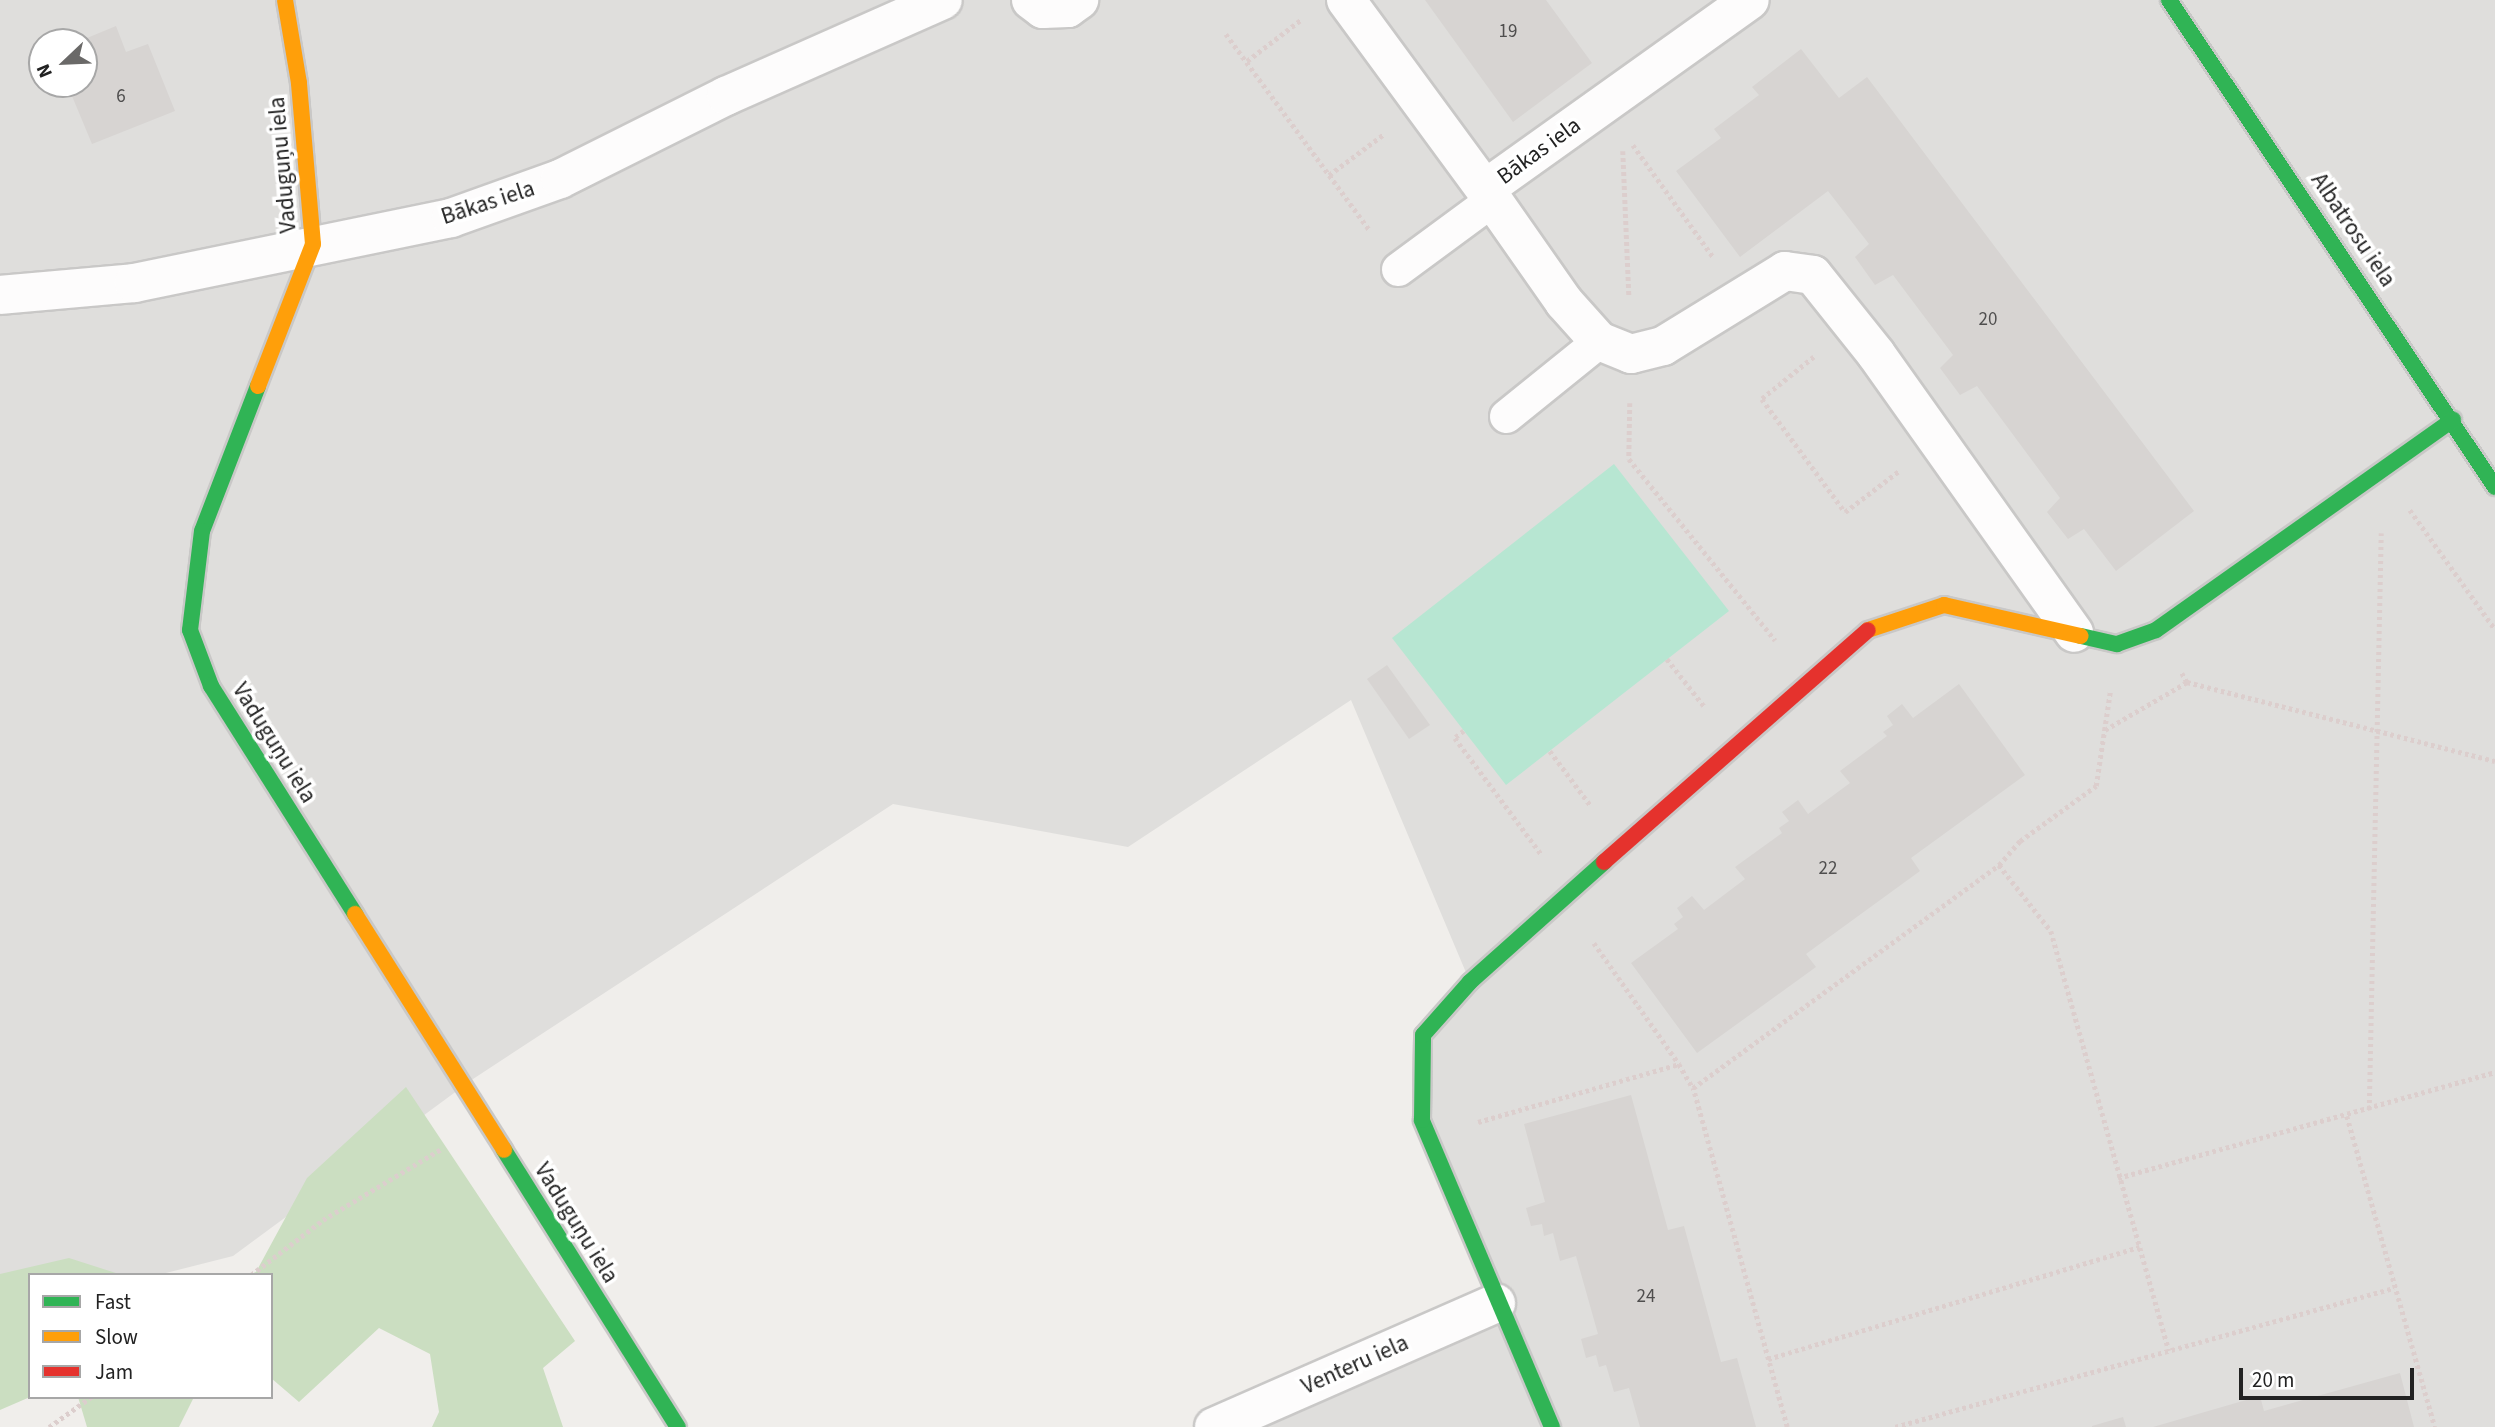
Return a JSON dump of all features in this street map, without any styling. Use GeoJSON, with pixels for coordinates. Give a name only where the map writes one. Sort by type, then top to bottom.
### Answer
{"type":"FeatureCollection","features":[{"type":"Feature","properties":{"kind":"street","name":"Vaduguņu iela"},"geometry":{"type":"LineString","coordinates":[[285,0],[299,83],[313,244],[202,531],[190,630],[211,686],[678,1427]]}},
{"type":"Feature","properties":{"kind":"street","name":"Bākas iela"},"geometry":{"type":"LineString","coordinates":[[0,295],[134,283],[313,244],[451,218],[560,179],[726,96],[943,0]]}},
{"type":"Feature","properties":{"kind":"street"},"geometry":{"type":"LineString","coordinates":[[1031,0],[1043,9],[1068,8],[1079,0]]}},
{"type":"Feature","properties":{"kind":"street","name":"Bākas iela"},"geometry":{"type":"LineString","coordinates":[[1346,0],[1489,194],[1750,0]]}},
{"type":"Feature","properties":{"kind":"street","name":"Albatrosu iela"},"geometry":{"type":"LineString","coordinates":[[2169,0],[2495,486]]}},
{"type":"Feature","properties":{"kind":"street"},"geometry":{"type":"LineString","coordinates":[[1489,194],[1564,302],[1615,348],[1663,346],[1785,271],[1813,275],[1939,442],[2074,634]]}},
{"type":"Feature","properties":{"kind":"street"},"geometry":{"type":"LineString","coordinates":[[1552,1427],[1496,1304],[1422,1120],[1423,1035],[1470,982],[1861,632],[1944,605],[2117,644],[2155,630],[2383,472],[2453,420]]}},
{"type":"Feature","properties":{"kind":"street","name":"Venteru iela"},"geometry":{"type":"LineString","coordinates":[[1214,1427],[1496,1304]]}},
{"type":"Feature","properties":{"kind":"lane"},"geometry":{"type":"LineString","coordinates":[[1398,269],[1489,194]]}},
{"type":"Feature","properties":{"kind":"lane"},"geometry":{"type":"LineString","coordinates":[[1506,416],[1615,348]]}},
{"type":"Feature","properties":{"kind":"path"},"geometry":{"type":"LineString","coordinates":[[1247,61],[1307,15]]}},
{"type":"Feature","properties":{"kind":"path"},"geometry":{"type":"LineString","coordinates":[[1226,34],[1398,269]]}},
{"type":"Feature","properties":{"kind":"path"},"geometry":{"type":"LineString","coordinates":[[1329,176],[1423,104]]}},
{"type":"Feature","properties":{"kind":"path"},"geometry":{"type":"LineString","coordinates":[[1623,145],[1615,348],[1629,459],[1807,680]]}},
{"type":"Feature","properties":{"kind":"path"},"geometry":{"type":"LineString","coordinates":[[1854,326],[1762,399],[1845,512],[1939,442]]}},
{"type":"Feature","properties":{"kind":"path"},"geometry":{"type":"LineString","coordinates":[[2383,472],[2495,629]]}},
{"type":"Feature","properties":{"kind":"path"},"geometry":{"type":"LineString","coordinates":[[2369,1110],[2383,472]]}},
{"type":"Feature","properties":{"kind":"path"},"geometry":{"type":"LineString","coordinates":[[2155,630],[2187,682]]}},
{"type":"Feature","properties":{"kind":"path"},"geometry":{"type":"LineString","coordinates":[[1693,1088],[1999,865],[2020,841],[2096,786],[2117,644]]}},
{"type":"Feature","properties":{"kind":"path"},"geometry":{"type":"LineString","coordinates":[[2105,730],[2187,682],[2377,728],[2495,761]]}},
{"type":"Feature","properties":{"kind":"path"},"geometry":{"type":"LineString","coordinates":[[1464,731],[1455,738],[1570,893]]}},
{"type":"Feature","properties":{"kind":"path"},"geometry":{"type":"LineString","coordinates":[[1999,865],[2050,931],[2169,1351]]}},
{"type":"Feature","properties":{"kind":"path"},"geometry":{"type":"LineString","coordinates":[[1594,943],[1693,1088],[1787,1427]]}},
{"type":"Feature","properties":{"kind":"path"},"geometry":{"type":"LineString","coordinates":[[1467,1125],[1679,1064]]}},
{"type":"Feature","properties":{"kind":"path"},"geometry":{"type":"LineString","coordinates":[[2118,1178],[2294,1126],[2369,1110],[2495,1072]]}},
{"type":"Feature","properties":{"kind":"path"},"geometry":{"type":"LineString","coordinates":[[2347,1116],[2435,1427]]}},
{"type":"Feature","properties":{"kind":"path"},"geometry":{"type":"LineString","coordinates":[[254,1273],[323,1220],[485,1122]]}},
{"type":"Feature","properties":{"kind":"path"},"geometry":{"type":"LineString","coordinates":[[1768,1359],[2139,1247]]}},
{"type":"Feature","properties":{"kind":"path"},"geometry":{"type":"LineString","coordinates":[[1895,1427],[2395,1288]]}},
{"type":"Feature","properties":{"kind":"path"},"geometry":{"type":"LineString","coordinates":[[49,1427],[88,1399]]}},
{"type":"Feature","properties":{"kind":"shaded area"},"geometry":{"type":"Polygon","coordinates":[[[0,0],[2495,0],[2495,1427],[1214,1427],[1496,1303],[1422,1120],[1423,1035],[1470,982],[1351,700],[1128,847],[893,804],[473,1079],[233,1256],[166,1273],[28,1273],[28,1278],[0,1313],[0,0]]]}},
{"type":"Feature","properties":{"kind":"green space"},"geometry":{"type":"Polygon","coordinates":[[[1614,464],[1729,611],[1506,785],[1392,638],[1614,464]]]}},
{"type":"Feature","properties":{"kind":"green space"},"geometry":{"type":"Polygon","coordinates":[[[406,1087],[575,1341],[543,1368],[563,1427],[432,1427],[439,1412],[430,1354],[379,1328],[299,1402],[273,1380],[273,1273],[253,1273],[307,1178],[406,1087]]]}},
{"type":"Feature","properties":{"kind":"green space"},"geometry":{"type":"Polygon","coordinates":[[[69,1258],[116,1273],[28,1273],[28,1398],[0,1410],[0,1274],[69,1258]]]}},
{"type":"Feature","properties":{"kind":"green space"},"geometry":{"type":"Polygon","coordinates":[[[79,1399],[193,1399],[179,1427],[87,1427],[79,1399]]]}},
{"type":"Feature","properties":{"kind":"building"},"geometry":{"type":"Polygon","coordinates":[[[1425,0],[1546,0],[1592,63],[1513,122],[1425,0]]]}},
{"type":"Feature","properties":{"kind":"building"},"geometry":{"type":"Polygon","coordinates":[[[116,26],[126,52],[148,44],[175,111],[92,144],[73,98],[98,98],[98,33],[116,26]]]}},
{"type":"Feature","properties":{"kind":"building"},"geometry":{"type":"Polygon","coordinates":[[[1801,49],[1839,98],[1867,77],[2194,511],[2116,571],[2084,529],[2068,539],[2047,512],[2060,498],[1977,386],[1960,395],[1940,368],[1953,355],[1893,275],[1875,285],[1855,257],[1869,244],[1828,191],[1740,257],[1676,171],[1721,138],[1714,129],[1759,95],[1752,87],[1801,49]]]}},
{"type":"Feature","properties":{"kind":"building"},"geometry":{"type":"Polygon","coordinates":[[[1387,665],[1430,725],[1409,739],[1367,679],[1387,665]]]}},
{"type":"Feature","properties":{"kind":"building"},"geometry":{"type":"Polygon","coordinates":[[[1959,684],[2025,775],[1911,858],[1920,871],[1806,954],[1816,967],[1697,1053],[1631,963],[1678,929],[1674,924],[1683,917],[1677,908],[1692,896],[1704,910],[1745,879],[1735,867],[1782,833],[1779,828],[1789,821],[1782,812],[1798,800],[1808,814],[1850,783],[1840,771],[1887,736],[1883,732],[1893,725],[1887,716],[1902,704],[1913,718],[1959,684]]]}},
{"type":"Feature","properties":{"kind":"building"},"geometry":{"type":"Polygon","coordinates":[[[1631,1095],[1668,1230],[1684,1226],[1721,1362],[1737,1358],[1756,1427],[1640,1427],[1629,1388],[1614,1392],[1606,1365],[1599,1367],[1596,1355],[1586,1358],[1581,1339],[1598,1334],[1576,1256],[1560,1261],[1553,1233],[1544,1236],[1542,1224],[1531,1226],[1526,1208],[1545,1202],[1524,1124],[1631,1095]]]}},
{"type":"Feature","properties":{"kind":"building"},"geometry":{"type":"Polygon","coordinates":[[[2400,1373],[2414,1427],[2153,1427],[2260,1396],[2264,1411],[2400,1373]]]}},
{"type":"Feature","properties":{"kind":"building"},"geometry":{"type":"Polygon","coordinates":[[[2123,1417],[2126,1427],[2092,1427],[2092,1426],[2123,1417]]]}},
{"type":"Feature","properties":{"kind":"traffic: fast"},"geometry":{"type":"LineString","coordinates":[[2169,0],[2495,487]]}},
{"type":"Feature","properties":{"kind":"traffic: fast"},"geometry":{"type":"LineString","coordinates":[[258,386],[202,531],[190,630],[211,686],[355,914]]}},
{"type":"Feature","properties":{"kind":"traffic: fast"},"geometry":{"type":"LineString","coordinates":[[2081,636],[2117,644],[2156,630],[2453,420]]}},
{"type":"Feature","properties":{"kind":"traffic: fast"},"geometry":{"type":"LineString","coordinates":[[1552,1427],[1422,1120],[1423,1035],[1470,982],[1604,862]]}},
{"type":"Feature","properties":{"kind":"traffic: fast"},"geometry":{"type":"LineString","coordinates":[[504,1150],[678,1427]]}},
{"type":"Feature","properties":{"kind":"traffic: slow"},"geometry":{"type":"LineString","coordinates":[[258,386],[313,244],[299,83],[285,0]]}},
{"type":"Feature","properties":{"kind":"traffic: slow"},"geometry":{"type":"LineString","coordinates":[[1868,630],[1944,605],[2081,636]]}},
{"type":"Feature","properties":{"kind":"traffic: slow"},"geometry":{"type":"LineString","coordinates":[[355,914],[504,1150]]}},
{"type":"Feature","properties":{"kind":"traffic: jam"},"geometry":{"type":"LineString","coordinates":[[1604,862],[1868,630]]}}]}
